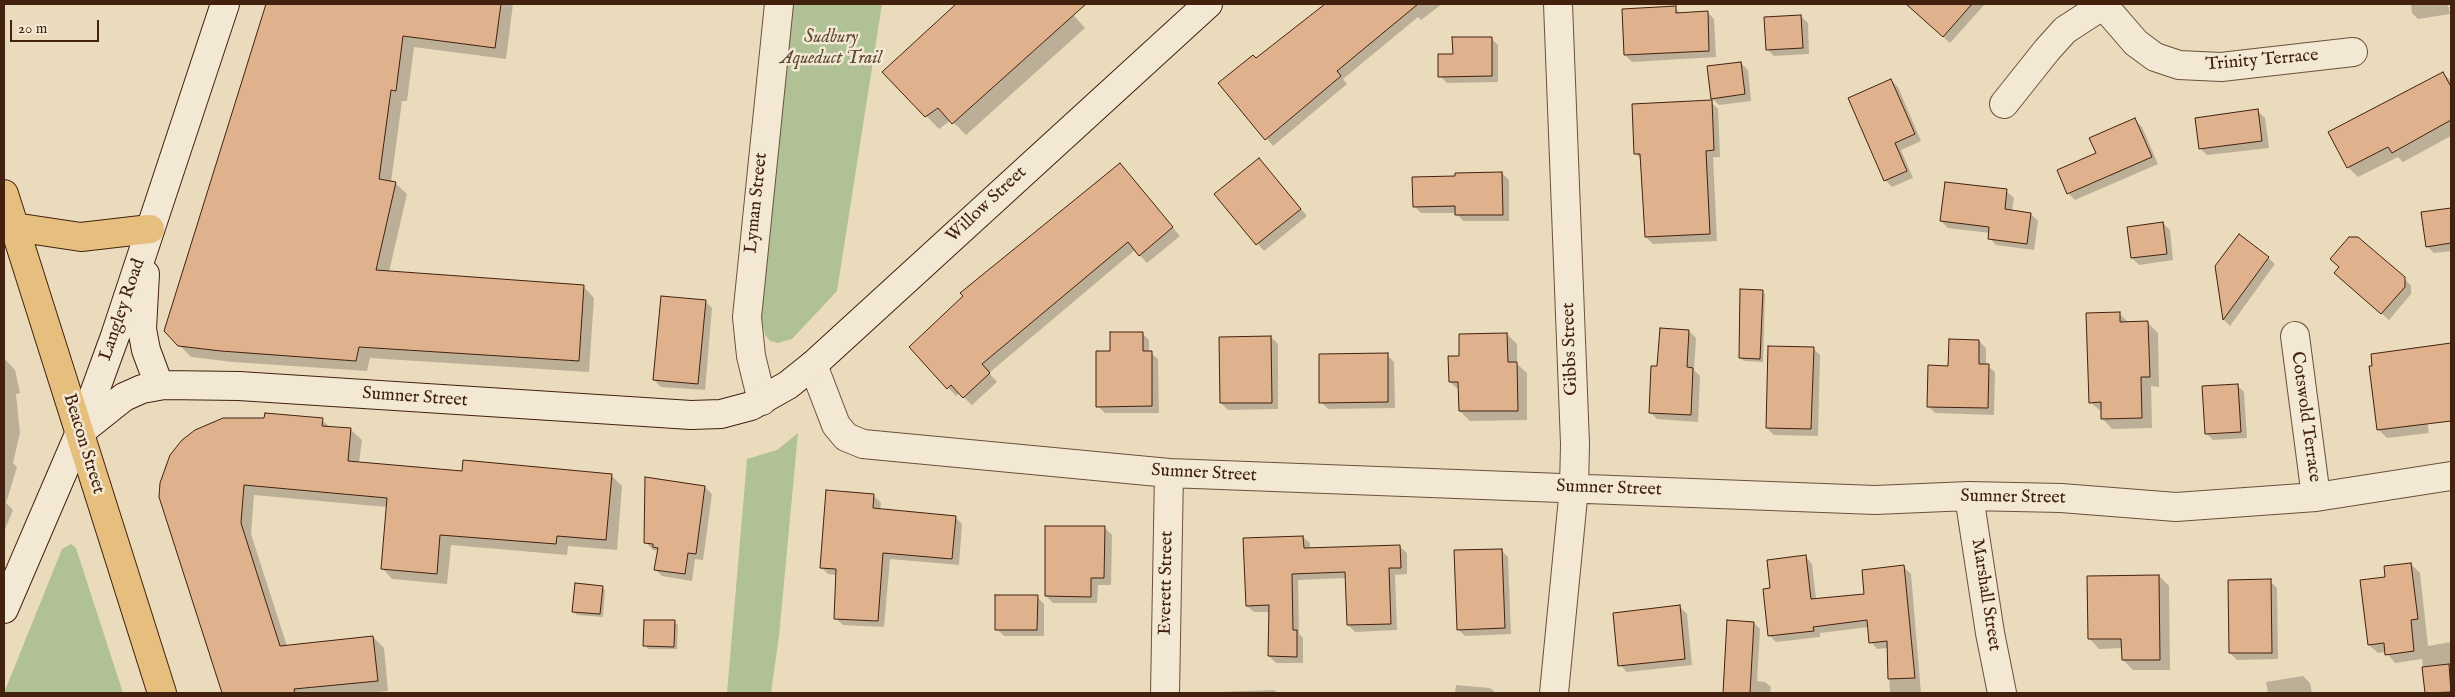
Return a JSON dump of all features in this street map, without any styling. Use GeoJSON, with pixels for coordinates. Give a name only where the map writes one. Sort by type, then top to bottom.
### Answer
{"type":"FeatureCollection","features":[{"type":"Feature","properties":{"kind":"main road","name":"Beacon Street"},"geometry":{"type":"LineString","coordinates":[[4,194],[80,432],[111,538],[162,693]]}},
{"type":"Feature","properties":{"kind":"main road"},"geometry":{"type":"LineString","coordinates":[[14,227],[82,237],[149,235]]}},
{"type":"Feature","properties":{"kind":"street","name":"Langley Road"},"geometry":{"type":"LineString","coordinates":[[4,610],[80,432],[149,235],[225,4]]}},
{"type":"Feature","properties":{"kind":"street","name":"Lyman Street"},"geometry":{"type":"LineString","coordinates":[[762,401],[751,356],[747,310],[779,4]]}},
{"type":"Feature","properties":{"kind":"street","name":"Willow Street"},"geometry":{"type":"LineString","coordinates":[[762,401],[788,386],[813,365],[1208,4]]}},
{"type":"Feature","properties":{"kind":"street","name":"Gibbs Street"},"geometry":{"type":"LineString","coordinates":[[1554,693],[1574,488],[1575,444],[1558,4]]}},
{"type":"Feature","properties":{"kind":"street","name":"Trinity Terrace"},"geometry":{"type":"LineString","coordinates":[[2004,104],[2065,30],[2105,5],[2136,43],[2155,57],[2179,65],[2220,67],[2353,52]]}},
{"type":"Feature","properties":{"kind":"street"},"geometry":{"type":"LineString","coordinates":[[149,235],[142,329],[146,350],[159,385]]}},
{"type":"Feature","properties":{"kind":"street","name":"Cotswold Terrace"},"geometry":{"type":"LineString","coordinates":[[2295,336],[2316,497]]}},
{"type":"Feature","properties":{"kind":"street","name":"Sumner Street"},"geometry":{"type":"LineString","coordinates":[[813,365],[836,425],[846,436],[863,444],[1169,473],[1875,500],[1969,496],[2061,498],[2176,507],[2316,497],[2451,476]]}},
{"type":"Feature","properties":{"kind":"street","name":"Sumner Street"},"geometry":{"type":"LineString","coordinates":[[80,432],[124,397],[142,389],[159,385],[239,386],[691,415],[721,414],[740,410],[762,401]]}},
{"type":"Feature","properties":{"kind":"street","name":"Everett Street"},"geometry":{"type":"LineString","coordinates":[[1165,693],[1169,473]]}},
{"type":"Feature","properties":{"kind":"street","name":"Marshall Street"},"geometry":{"type":"LineString","coordinates":[[1969,496],[1990,632],[2002,693]]}},
{"type":"Feature","properties":{"kind":"green space","name":"Sudbury Aqueduct Trail"},"geometry":{"type":"Polygon","coordinates":[[[791,4],[882,4],[837,291],[792,339],[778,343],[770,341],[765,335],[760,312],[791,4]]]}},
{"type":"Feature","properties":{"kind":"green space"},"geometry":{"type":"Polygon","coordinates":[[[798,433],[779,636],[771,693],[727,693],[747,459],[777,450],[798,433]]]}},
{"type":"Feature","properties":{"kind":"green space"},"geometry":{"type":"Polygon","coordinates":[[[71,544],[76,548],[123,693],[4,693],[62,549],[71,544]]]}},
{"type":"Feature","properties":{"kind":"building"},"geometry":{"type":"Polygon","coordinates":[[[266,4],[501,4],[495,48],[403,36],[396,91],[391,90],[379,179],[396,182],[376,270],[584,285],[579,361],[359,347],[356,361],[178,346],[164,331],[266,4]]]}},
{"type":"Feature","properties":{"kind":"building"},"geometry":{"type":"Polygon","coordinates":[[[956,4],[1086,4],[952,124],[938,108],[925,117],[882,72],[956,4]]]}},
{"type":"Feature","properties":{"kind":"building"},"geometry":{"type":"Polygon","coordinates":[[[1325,4],[1418,4],[1337,71],[1341,76],[1265,140],[1218,83],[1253,55],[1256,58],[1325,4]]]}},
{"type":"Feature","properties":{"kind":"building"},"geometry":{"type":"Polygon","coordinates":[[[1906,4],[1972,4],[1943,37],[1906,4]]]}},
{"type":"Feature","properties":{"kind":"building"},"geometry":{"type":"Polygon","coordinates":[[[1676,6],[1676,13],[1708,11],[1709,51],[1624,55],[1622,9],[1676,6]]]}},
{"type":"Feature","properties":{"kind":"building"},"geometry":{"type":"Polygon","coordinates":[[[1801,15],[1803,48],[1766,50],[1764,17],[1801,15]]]}},
{"type":"Feature","properties":{"kind":"building"},"geometry":{"type":"Polygon","coordinates":[[[1452,37],[1492,37],[1492,76],[1438,77],[1438,54],[1453,54],[1452,37]]]}},
{"type":"Feature","properties":{"kind":"building"},"geometry":{"type":"Polygon","coordinates":[[[1741,62],[1745,94],[1711,99],[1707,66],[1741,62]]]}},
{"type":"Feature","properties":{"kind":"building"},"geometry":{"type":"Polygon","coordinates":[[[2443,72],[2451,87],[2451,120],[2392,153],[2388,147],[2347,168],[2328,132],[2443,72]]]}},
{"type":"Feature","properties":{"kind":"building"},"geometry":{"type":"Polygon","coordinates":[[[1891,79],[1915,134],[1895,143],[1907,171],[1884,181],[1848,98],[1891,79]]]}},
{"type":"Feature","properties":{"kind":"building"},"geometry":{"type":"Polygon","coordinates":[[[1712,100],[1714,150],[1706,151],[1710,234],[1645,237],[1640,154],[1634,154],[1632,104],[1712,100]]]}},
{"type":"Feature","properties":{"kind":"building"},"geometry":{"type":"Polygon","coordinates":[[[2258,109],[2262,141],[2199,149],[2195,118],[2258,109]]]}},
{"type":"Feature","properties":{"kind":"building"},"geometry":{"type":"Polygon","coordinates":[[[2135,118],[2152,157],[2067,194],[2057,170],[2096,153],[2089,138],[2135,118]]]}},
{"type":"Feature","properties":{"kind":"building"},"geometry":{"type":"Polygon","coordinates":[[[1259,158],[1301,209],[1256,245],[1214,194],[1259,158]]]}},
{"type":"Feature","properties":{"kind":"building"},"geometry":{"type":"Polygon","coordinates":[[[1120,163],[1173,227],[1139,256],[1128,242],[982,364],[990,373],[963,398],[951,385],[947,389],[909,347],[963,296],[960,293],[1120,163]]]}},
{"type":"Feature","properties":{"kind":"building"},"geometry":{"type":"Polygon","coordinates":[[[1502,172],[1503,215],[1455,215],[1455,206],[1413,207],[1412,177],[1455,176],[1455,173],[1502,172]]]}},
{"type":"Feature","properties":{"kind":"building"},"geometry":{"type":"Polygon","coordinates":[[[1945,182],[2007,189],[2005,209],[2031,213],[2027,244],[1988,239],[1989,227],[1940,221],[1945,182]]]}},
{"type":"Feature","properties":{"kind":"building"},"geometry":{"type":"Polygon","coordinates":[[[2451,208],[2451,243],[2426,247],[2421,212],[2451,208]]]}},
{"type":"Feature","properties":{"kind":"building"},"geometry":{"type":"Polygon","coordinates":[[[2163,222],[2167,254],[2131,258],[2127,227],[2163,222]]]}},
{"type":"Feature","properties":{"kind":"building"},"geometry":{"type":"Polygon","coordinates":[[[2239,234],[2269,257],[2223,320],[2215,266],[2239,234]]]}},
{"type":"Feature","properties":{"kind":"building"},"geometry":{"type":"Polygon","coordinates":[[[2349,237],[2358,237],[2405,277],[2405,287],[2381,314],[2334,273],[2339,267],[2330,259],[2349,237]]]}},
{"type":"Feature","properties":{"kind":"building"},"geometry":{"type":"Polygon","coordinates":[[[1740,289],[1763,290],[1760,359],[1739,358],[1740,289]]]}},
{"type":"Feature","properties":{"kind":"building"},"geometry":{"type":"Polygon","coordinates":[[[661,296],[706,300],[698,384],[653,380],[661,296]]]}},
{"type":"Feature","properties":{"kind":"building"},"geometry":{"type":"Polygon","coordinates":[[[2120,312],[2120,322],[2148,321],[2150,377],[2141,377],[2142,418],[2101,419],[2101,402],[2089,403],[2086,313],[2120,312]]]}},
{"type":"Feature","properties":{"kind":"building"},"geometry":{"type":"Polygon","coordinates":[[[1660,328],[1689,330],[1687,367],[1693,368],[1691,415],[1649,413],[1651,366],[1657,366],[1660,328]]]}},
{"type":"Feature","properties":{"kind":"building"},"geometry":{"type":"Polygon","coordinates":[[[1110,332],[1143,332],[1143,351],[1152,351],[1152,406],[1096,407],[1096,351],[1110,351],[1110,332]]]}},
{"type":"Feature","properties":{"kind":"building"},"geometry":{"type":"Polygon","coordinates":[[[1507,333],[1508,362],[1517,362],[1518,411],[1459,411],[1458,382],[1449,382],[1448,356],[1459,356],[1459,334],[1507,333]]]}},
{"type":"Feature","properties":{"kind":"building"},"geometry":{"type":"Polygon","coordinates":[[[1271,336],[1272,403],[1220,403],[1219,337],[1271,336]]]}},
{"type":"Feature","properties":{"kind":"building"},"geometry":{"type":"Polygon","coordinates":[[[1949,339],[1979,340],[1979,364],[1989,364],[1988,408],[1927,407],[1928,365],[1948,366],[1949,339]]]}},
{"type":"Feature","properties":{"kind":"building"},"geometry":{"type":"Polygon","coordinates":[[[2451,343],[2451,421],[2377,430],[2369,366],[2372,366],[2371,354],[2451,343]]]}},
{"type":"Feature","properties":{"kind":"building"},"geometry":{"type":"Polygon","coordinates":[[[1768,346],[1814,347],[1811,429],[1766,428],[1768,346]]]}},
{"type":"Feature","properties":{"kind":"building"},"geometry":{"type":"Polygon","coordinates":[[[1388,353],[1388,402],[1319,403],[1319,354],[1388,353]]]}},
{"type":"Feature","properties":{"kind":"building"},"geometry":{"type":"Polygon","coordinates":[[[2238,384],[2241,432],[2205,434],[2202,386],[2238,384]]]}},
{"type":"Feature","properties":{"kind":"building"},"geometry":{"type":"Polygon","coordinates":[[[265,413],[323,418],[322,426],[351,428],[348,461],[462,471],[463,460],[612,474],[606,540],[557,536],[556,544],[440,535],[437,574],[381,569],[387,498],[244,485],[241,523],[280,646],[373,636],[378,681],[294,689],[295,693],[222,693],[159,497],[160,483],[170,455],[182,440],[195,430],[223,418],[264,418],[265,413]]]}},
{"type":"Feature","properties":{"kind":"building"},"geometry":{"type":"Polygon","coordinates":[[[645,477],[705,486],[696,554],[688,553],[685,574],[654,570],[658,548],[653,547],[653,544],[644,543],[645,477]]]}},
{"type":"Feature","properties":{"kind":"building"},"geometry":{"type":"Polygon","coordinates":[[[826,490],[874,494],[873,508],[956,516],[952,559],[883,553],[878,621],[834,619],[836,569],[820,568],[826,490]]]}},
{"type":"Feature","properties":{"kind":"building"},"geometry":{"type":"Polygon","coordinates":[[[1045,526],[1105,526],[1104,578],[1091,578],[1091,597],[1045,596],[1045,526]]]}},
{"type":"Feature","properties":{"kind":"building"},"geometry":{"type":"Polygon","coordinates":[[[1303,536],[1304,548],[1400,545],[1401,568],[1389,568],[1391,624],[1347,625],[1345,572],[1292,574],[1293,630],[1297,630],[1297,657],[1268,656],[1269,605],[1246,606],[1243,538],[1303,536]]]}},
{"type":"Feature","properties":{"kind":"building"},"geometry":{"type":"Polygon","coordinates":[[[1502,549],[1505,628],[1457,630],[1454,550],[1502,549]]]}},
{"type":"Feature","properties":{"kind":"building"},"geometry":{"type":"Polygon","coordinates":[[[1806,555],[1811,599],[1864,594],[1862,570],[1904,565],[1915,678],[1888,679],[1887,641],[1869,643],[1867,620],[1813,627],[1814,631],[1768,636],[1763,589],[1770,588],[1767,560],[1806,555]]]}},
{"type":"Feature","properties":{"kind":"building"},"geometry":{"type":"Polygon","coordinates":[[[2411,563],[2418,619],[2411,620],[2414,651],[2385,655],[2384,643],[2368,645],[2360,580],[2385,577],[2384,566],[2411,563]]]}},
{"type":"Feature","properties":{"kind":"building"},"geometry":{"type":"Polygon","coordinates":[[[2159,575],[2160,660],[2122,660],[2121,639],[2088,639],[2087,576],[2159,575]]]}},
{"type":"Feature","properties":{"kind":"building"},"geometry":{"type":"Polygon","coordinates":[[[2271,579],[2272,653],[2229,653],[2228,580],[2271,579]]]}},
{"type":"Feature","properties":{"kind":"building"},"geometry":{"type":"Polygon","coordinates":[[[575,583],[603,586],[600,614],[572,612],[575,583]]]}},
{"type":"Feature","properties":{"kind":"building"},"geometry":{"type":"Polygon","coordinates":[[[995,595],[1038,595],[1037,630],[995,630],[995,595]]]}},
{"type":"Feature","properties":{"kind":"building"},"geometry":{"type":"Polygon","coordinates":[[[1680,605],[1685,659],[1618,666],[1613,613],[1680,605]]]}},
{"type":"Feature","properties":{"kind":"building"},"geometry":{"type":"Polygon","coordinates":[[[644,620],[675,620],[674,647],[643,646],[644,620]]]}},
{"type":"Feature","properties":{"kind":"building"},"geometry":{"type":"Polygon","coordinates":[[[1727,620],[1754,622],[1750,693],[1723,693],[1727,620]]]}},
{"type":"Feature","properties":{"kind":"building"},"geometry":{"type":"Polygon","coordinates":[[[2449,664],[2451,692],[2425,693],[2422,667],[2449,664]]]}}]}
